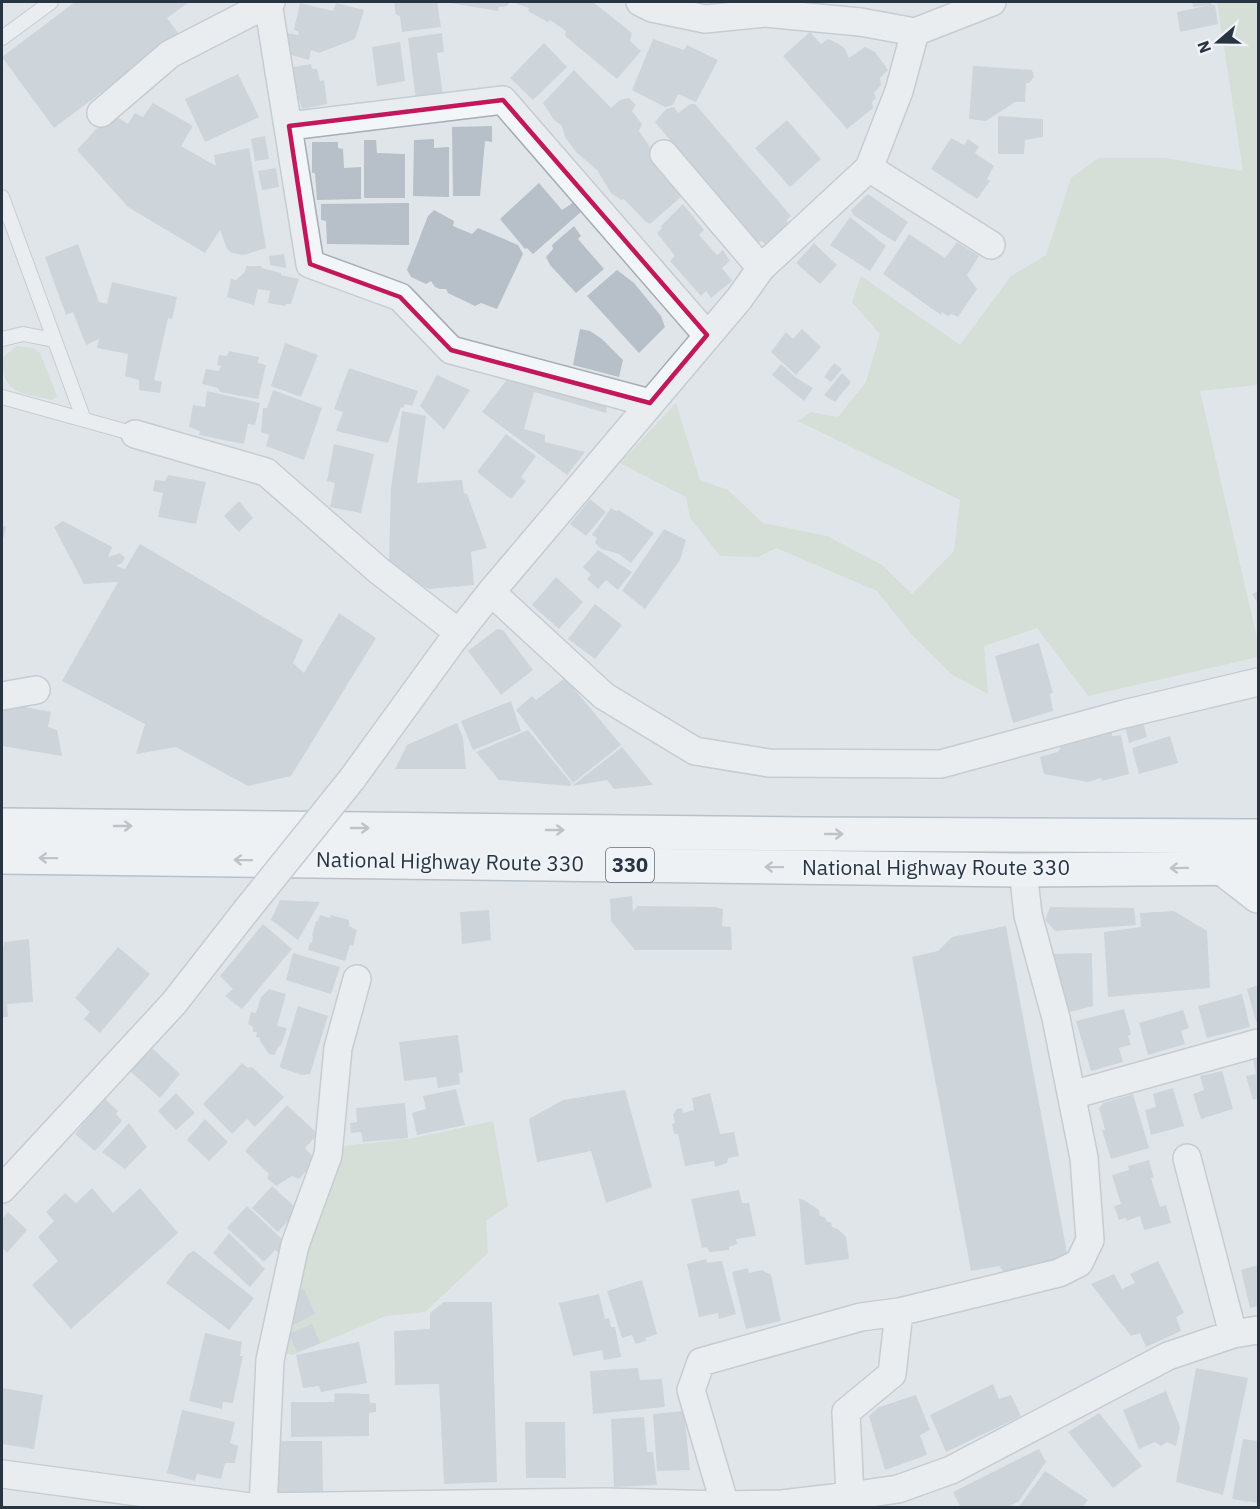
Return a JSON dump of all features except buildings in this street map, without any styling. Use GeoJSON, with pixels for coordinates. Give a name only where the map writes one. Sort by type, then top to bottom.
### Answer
{"type":"FeatureCollection","features":[{"type":"Feature","properties":{"kind":"main road","name":"National Highway Route 330"},"geometry":{"type":"LineString","coordinates":[[2,825],[818,834],[1258,836]]}},
{"type":"Feature","properties":{"kind":"main road","name":"National Highway Route 330"},"geometry":{"type":"LineString","coordinates":[[2,857],[1023,870],[1258,868]]}},
{"type":"Feature","properties":{"kind":"main road"},"geometry":{"type":"LineString","coordinates":[[1222,868],[1258,896]]}},
{"type":"Feature","properties":{"kind":"street"},"geometry":{"type":"LineString","coordinates":[[101,113],[170,54],[270,2],[310,264],[400,297],[451,350],[650,403]]}},
{"type":"Feature","properties":{"kind":"street"},"geometry":{"type":"LineString","coordinates":[[640,2],[652,8],[705,19],[765,13],[860,22],[915,32],[992,2]]}},
{"type":"Feature","properties":{"kind":"street"},"geometry":{"type":"LineString","coordinates":[[739,2],[765,13]]}},
{"type":"Feature","properties":{"kind":"street"},"geometry":{"type":"LineString","coordinates":[[2,1189],[174,1003],[352,779],[491,592],[739,299],[761,268],[869,168],[899,92],[915,32]]}},
{"type":"Feature","properties":{"kind":"street"},"geometry":{"type":"LineString","coordinates":[[290,126],[503,100],[707,335]]}},
{"type":"Feature","properties":{"kind":"street"},"geometry":{"type":"LineString","coordinates":[[664,154],[761,268]]}},
{"type":"Feature","properties":{"kind":"street"},"geometry":{"type":"LineString","coordinates":[[869,168],[991,245]]}},
{"type":"Feature","properties":{"kind":"street"},"geometry":{"type":"LineString","coordinates":[[135,434],[266,472],[378,570],[459,633]]}},
{"type":"Feature","properties":{"kind":"street"},"geometry":{"type":"LineString","coordinates":[[491,592],[604,696],[695,751],[769,763],[941,764],[1124,714],[1258,682]]}},
{"type":"Feature","properties":{"kind":"street"},"geometry":{"type":"LineString","coordinates":[[2,696],[36,690]]}},
{"type":"Feature","properties":{"kind":"street"},"geometry":{"type":"LineString","coordinates":[[725,1505],[691,1390],[701,1362],[861,1317],[898,1312],[1059,1273],[1079,1263],[1090,1240],[1084,1158],[1056,1018],[1028,915],[1023,870]]}},
{"type":"Feature","properties":{"kind":"street"},"geometry":{"type":"LineString","coordinates":[[263,1507],[270,1360],[295,1245],[328,1155],[338,1048],[357,980]]}},
{"type":"Feature","properties":{"kind":"street"},"geometry":{"type":"LineString","coordinates":[[1072,1095],[1258,1043]]}},
{"type":"Feature","properties":{"kind":"street"},"geometry":{"type":"LineString","coordinates":[[2,1474],[250,1507],[782,1504],[898,1489],[951,1470],[1168,1356],[1246,1332],[1187,1158]]}},
{"type":"Feature","properties":{"kind":"street"},"geometry":{"type":"LineString","coordinates":[[850,1496],[846,1412],[892,1374],[898,1312]]}},
{"type":"Feature","properties":{"kind":"lane"},"geometry":{"type":"LineString","coordinates":[[2,38],[51,2]]}},
{"type":"Feature","properties":{"kind":"lane"},"geometry":{"type":"LineString","coordinates":[[2,197],[84,420]]}},
{"type":"Feature","properties":{"kind":"lane"},"geometry":{"type":"LineString","coordinates":[[2,339],[23,334],[54,340]]}},
{"type":"Feature","properties":{"kind":"lane"},"geometry":{"type":"LineString","coordinates":[[2,397],[135,434]]}},
{"type":"Feature","properties":{"kind":"highlighted area"},"geometry":{"type":"Polygon","coordinates":[[[503,100],[707,335],[650,403],[451,350],[400,297],[310,264],[289,126],[503,100]]]}},
{"type":"Feature","properties":{"kind":"green space"},"geometry":{"type":"Polygon","coordinates":[[[1217,2],[1258,2],[1258,385],[1200,391],[1258,642],[1258,657],[1088,696],[1037,628],[984,646],[988,694],[951,674],[911,634],[877,591],[776,548],[758,557],[720,556],[690,518],[686,497],[620,463],[676,403],[700,480],[728,490],[763,523],[827,536],[882,565],[912,594],[954,551],[960,500],[798,421],[811,412],[838,417],[866,382],[880,334],[852,302],[861,276],[960,345],[1011,276],[1046,255],[1071,178],[1098,158],[1165,158],[1243,171],[1217,2]]]}},
{"type":"Feature","properties":{"kind":"green space"},"geometry":{"type":"Polygon","coordinates":[[[17,346],[33,348],[40,353],[57,396],[52,400],[16,390],[5,379],[3,357],[17,346]]]}},
{"type":"Feature","properties":{"kind":"green space"},"geometry":{"type":"Polygon","coordinates":[[[493,1121],[508,1206],[486,1221],[488,1253],[425,1312],[386,1316],[293,1355],[283,1353],[301,1246],[343,1146],[414,1138],[493,1121]]]}}]}
